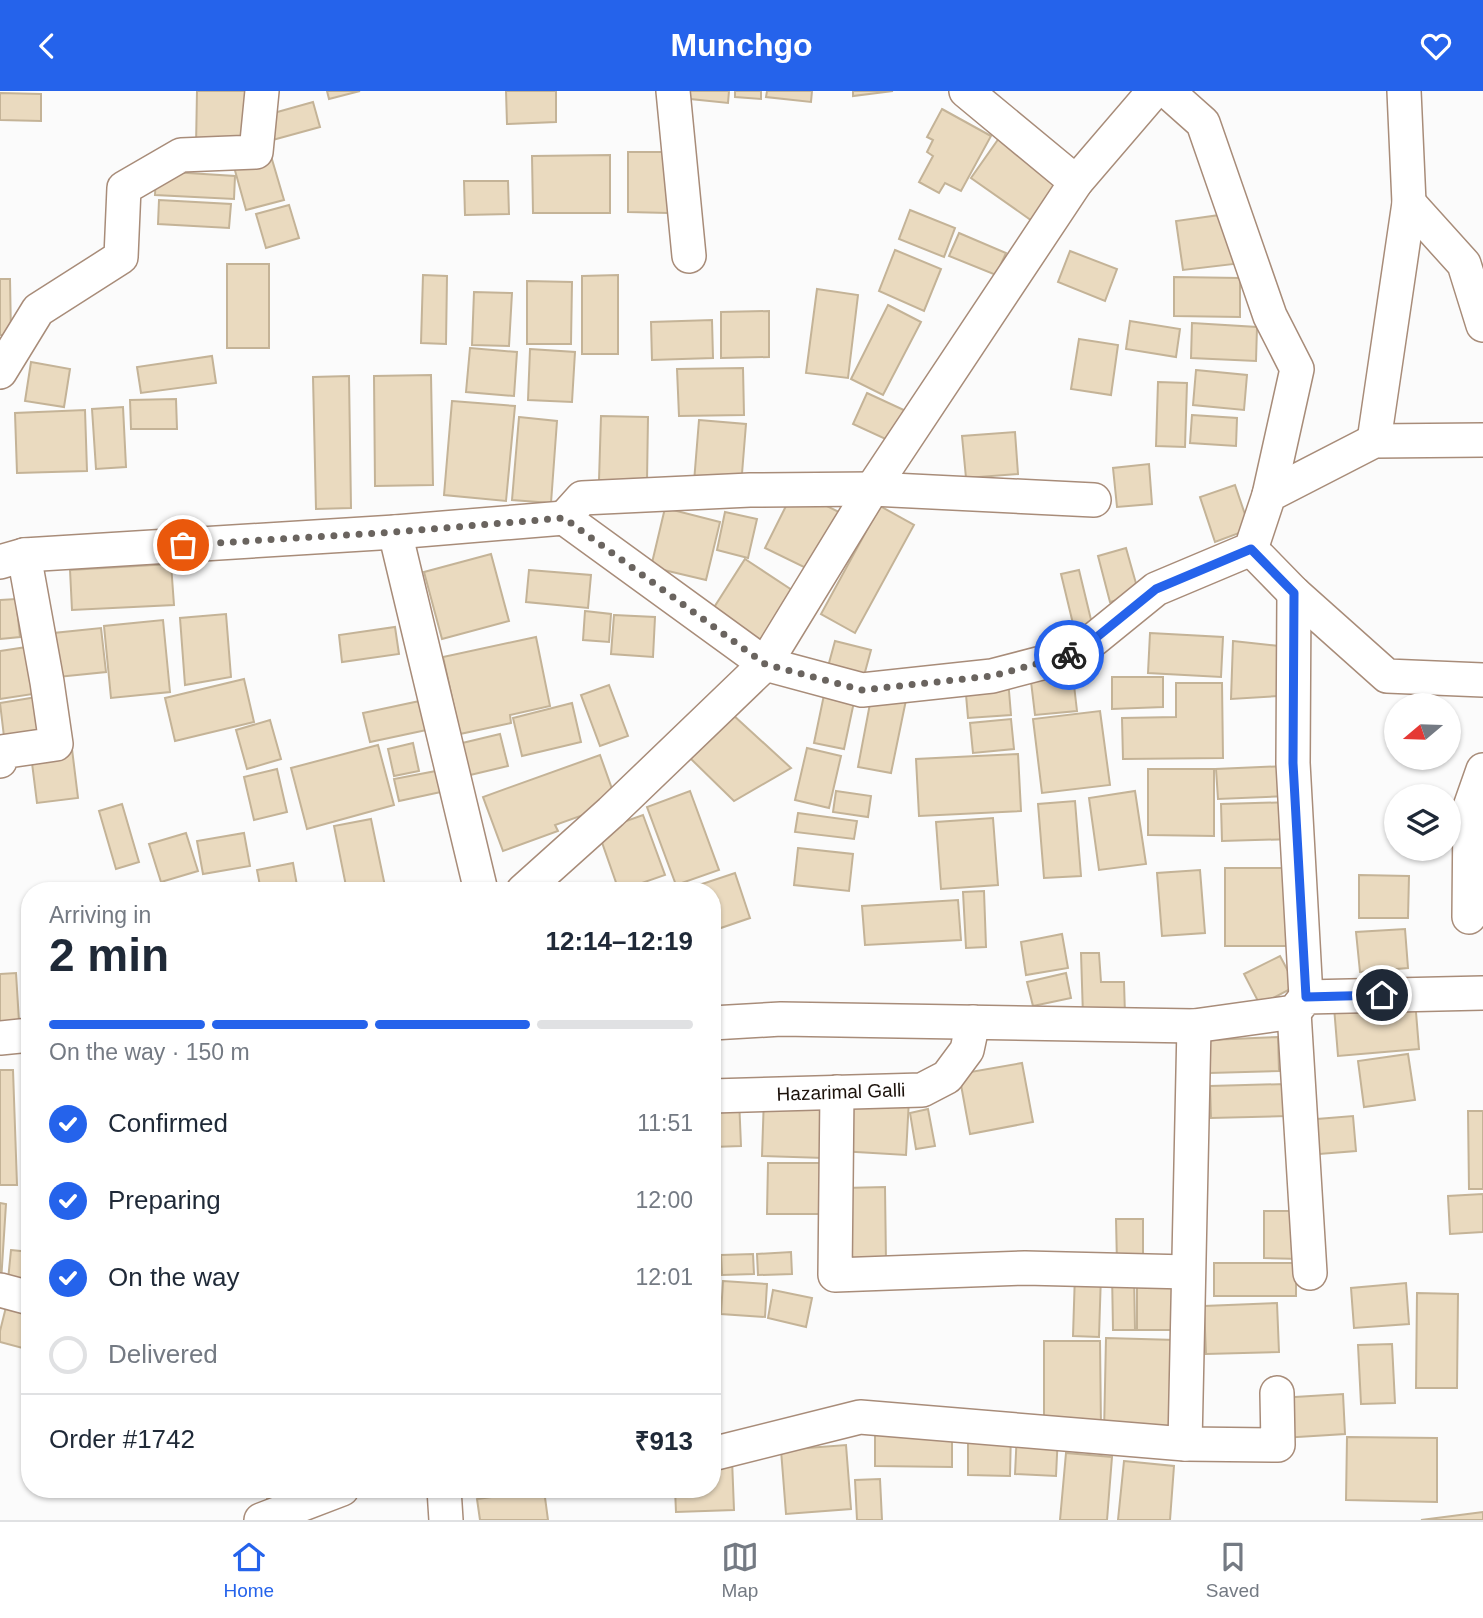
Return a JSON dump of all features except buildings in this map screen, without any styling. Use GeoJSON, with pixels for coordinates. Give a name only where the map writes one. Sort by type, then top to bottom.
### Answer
{"type":"FeatureCollection","features":[{"type":"Feature","properties":{"kind":"street"},"geometry":{"type":"LineString","coordinates":[[0,372],[38,310],[121,257],[124,188],[181,155],[256,152],[262,91]]}},
{"type":"Feature","properties":{"kind":"street"},"geometry":{"type":"LineString","coordinates":[[673,91],[689,256]]}},
{"type":"Feature","properties":{"kind":"street"},"geometry":{"type":"LineString","coordinates":[[966,91],[1076,182]]}},
{"type":"Feature","properties":{"kind":"street"},"geometry":{"type":"LineString","coordinates":[[533,882],[611,812],[765,664],[872,489],[1076,182],[1154,91]]}},
{"type":"Feature","properties":{"kind":"street"},"geometry":{"type":"LineString","coordinates":[[0,761],[1,752],[56,744],[47,682],[12,558],[564,518],[765,664],[862,690],[992,676],[1076,654],[1156,589],[1251,549],[1269,495],[1297,369],[1270,316],[1203,123],[1167,91]]}},
{"type":"Feature","properties":{"kind":"street"},"geometry":{"type":"LineString","coordinates":[[1374,442],[1409,204],[1404,91]]}},
{"type":"Feature","properties":{"kind":"street"},"geometry":{"type":"LineString","coordinates":[[1409,204],[1464,264],[1483,325]]}},
{"type":"Feature","properties":{"kind":"street"},"geometry":{"type":"LineString","coordinates":[[1269,495],[1374,442],[1483,440]]}},
{"type":"Feature","properties":{"kind":"street"},"geometry":{"type":"LineString","coordinates":[[564,518],[582,498],[750,489],[872,489],[1094,500]]}},
{"type":"Feature","properties":{"kind":"street"},"geometry":{"type":"LineString","coordinates":[[395,532],[479,882]]}},
{"type":"Feature","properties":{"kind":"street"},"geometry":{"type":"LineString","coordinates":[[1251,549],[1294,593],[1387,676],[1483,680]]}},
{"type":"Feature","properties":{"kind":"street"},"geometry":{"type":"LineString","coordinates":[[1294,593],[1293,763],[1310,1273]]}},
{"type":"Feature","properties":{"kind":"street"},"geometry":{"type":"LineString","coordinates":[[1469,917],[1470,807],[1483,770]]}},
{"type":"Feature","properties":{"kind":"street"},"geometry":{"type":"LineString","coordinates":[[721,1022],[781,1019],[1194,1026],[1300,1004],[1483,993]]}},
{"type":"Feature","properties":{"kind":"street","name":"Hazarimal Galli"},"geometry":{"type":"LineString","coordinates":[[721,1096],[922,1090],[947,1077],[967,1050],[973,1022]]}},
{"type":"Feature","properties":{"kind":"street"},"geometry":{"type":"LineString","coordinates":[[1185,1444],[1194,1026]]}},
{"type":"Feature","properties":{"kind":"street"},"geometry":{"type":"LineString","coordinates":[[0,1038],[21,1036]]}},
{"type":"Feature","properties":{"kind":"street"},"geometry":{"type":"LineString","coordinates":[[837,1092],[835,1275],[1025,1268],[1188,1272]]}},
{"type":"Feature","properties":{"kind":"street"},"geometry":{"type":"LineString","coordinates":[[0,1290],[21,1296]]}},
{"type":"Feature","properties":{"kind":"street"},"geometry":{"type":"LineString","coordinates":[[721,1452],[860,1417],[1185,1444],[1278,1445],[1277,1393]]}},
{"type":"Feature","properties":{"kind":"street"},"geometry":{"type":"LineString","coordinates":[[271,1518],[320,1498]]}},
{"type":"Feature","properties":{"kind":"street"},"geometry":{"type":"LineString","coordinates":[[445,1498],[446,1520]]}},
{"type":"Feature","properties":{"kind":"way so far"},"geometry":{"type":"LineString","coordinates":[[183,545],[564,518],[765,664],[862,690],[992,676],[1069,655]]}},
{"type":"Feature","properties":{"kind":"route"},"geometry":{"type":"LineString","coordinates":[[1069,655],[1076,654],[1156,589],[1251,549],[1294,593],[1293,763],[1306,997],[1382,995]]}}]}
